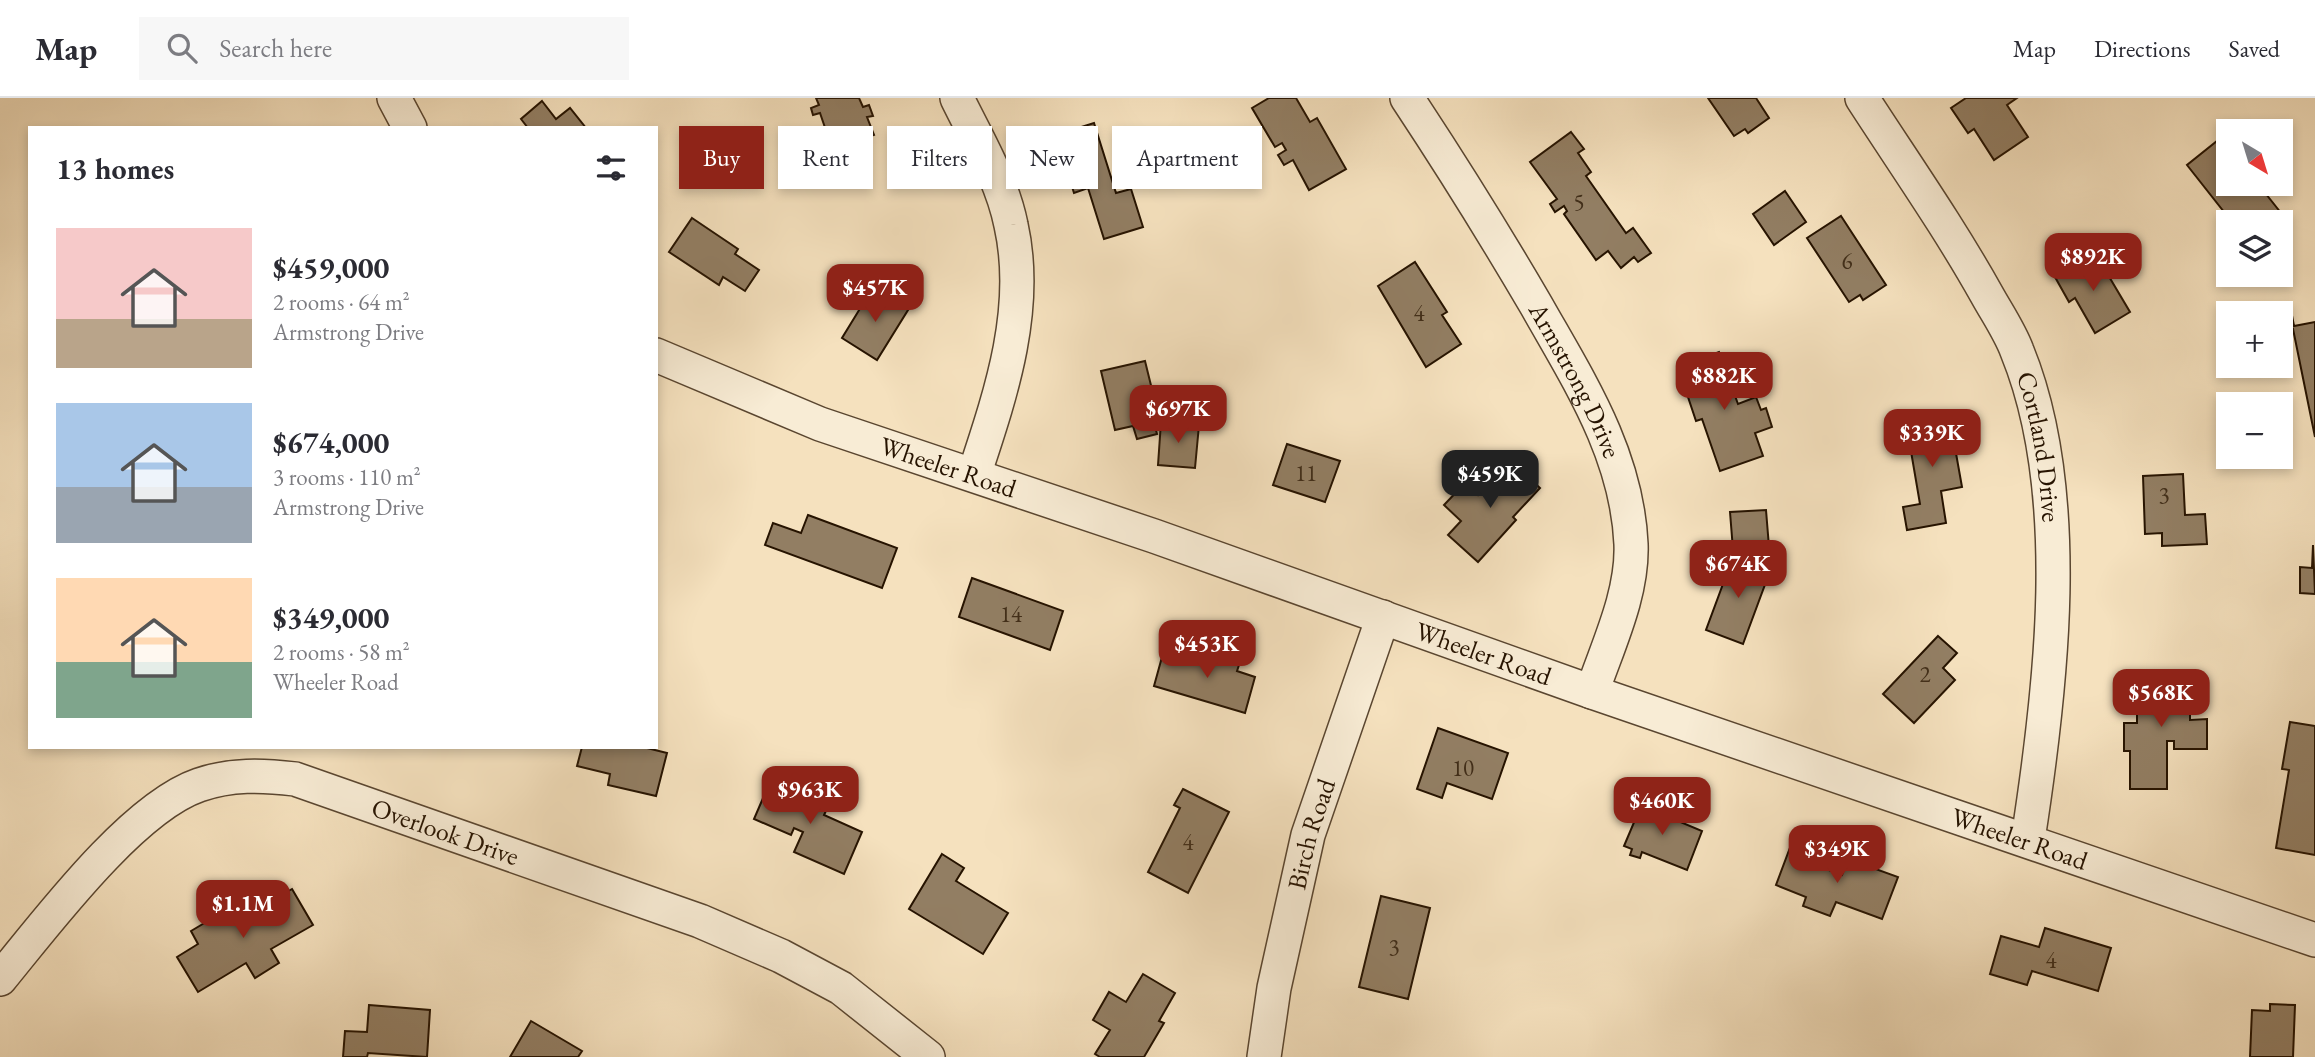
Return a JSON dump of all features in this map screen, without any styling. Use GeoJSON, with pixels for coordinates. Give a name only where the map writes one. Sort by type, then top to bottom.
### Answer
{"type":"FeatureCollection","features":[{"type":"Feature","properties":{"kind":"street"},"geometry":{"type":"LineString","coordinates":[[394,98],[410,126]]}},
{"type":"Feature","properties":{"kind":"street"},"geometry":{"type":"LineString","coordinates":[[957,98],[992,167],[1011,225],[1018,289],[1003,388],[974,475]]}},
{"type":"Feature","properties":{"kind":"street","name":"Armstrong Drive"},"geometry":{"type":"LineString","coordinates":[[1407,98],[1486,220],[1582,382],[1608,438],[1623,485],[1631,545],[1627,589],[1592,692]]}},
{"type":"Feature","properties":{"kind":"street","name":"Cortland Drive"},"geometry":{"type":"LineString","coordinates":[[1862,98],[1964,253],[2017,349],[2037,410],[2051,532],[2051,610],[2045,729],[2028,839]]}},
{"type":"Feature","properties":{"kind":"street","name":"Wheeler Road"},"geometry":{"type":"LineString","coordinates":[[658,356],[820,424],[2315,940]]}},
{"type":"Feature","properties":{"kind":"street","name":"Birch Road"},"geometry":{"type":"LineString","coordinates":[[1264,1057],[1274,988],[1307,835],[1382,617]]}},
{"type":"Feature","properties":{"kind":"street","name":"Overlook Drive"},"geometry":{"type":"LineString","coordinates":[[0,979],[65,900],[160,805],[198,785],[248,774],[295,779],[700,921],[782,956],[841,988],[928,1057]]}},
{"type":"Feature","properties":{"kind":"building"},"geometry":{"type":"Polygon","coordinates":[[[816,98],[859,98],[863,107],[869,105],[873,116],[867,117],[870,126],[824,126],[820,113],[813,115],[811,108],[819,105],[816,98]]]}},
{"type":"Feature","properties":{"kind":"building"},"geometry":{"type":"Polygon","coordinates":[[[1269,98],[1296,98],[1310,122],[1317,118],[1346,169],[1309,190],[1293,160],[1284,165],[1278,155],[1286,150],[1282,143],[1275,147],[1252,108],[1269,98]]]}},
{"type":"Feature","properties":{"kind":"building"},"geometry":{"type":"Polygon","coordinates":[[[1708,98],[1756,98],[1769,118],[1748,133],[1745,129],[1734,136],[1708,98]]]}},
{"type":"Feature","properties":{"kind":"building"},"geometry":{"type":"Polygon","coordinates":[[[1966,98],[2017,98],[2007,105],[2028,137],[1994,160],[1974,129],[1968,133],[1951,108],[1966,98]]]}},
{"type":"Feature","properties":{"kind":"building"},"geometry":{"type":"Polygon","coordinates":[[[542,101],[556,119],[570,108],[584,126],[526,126],[521,119],[542,101]]]}},
{"type":"Feature","properties":{"kind":"building"},"geometry":{"type":"Polygon","coordinates":[[[1571,132],[1584,149],[1578,153],[1591,172],[1586,176],[1626,233],[1633,228],[1651,253],[1638,262],[1634,257],[1621,268],[1608,251],[1596,260],[1564,214],[1567,211],[1564,206],[1555,212],[1550,204],[1557,199],[1530,162],[1571,132]]]}},
{"type":"Feature","properties":{"kind":"building"},"geometry":{"type":"Polygon","coordinates":[[[1098,136],[1112,180],[1112,189],[1116,193],[1131,189],[1143,227],[1104,239],[1088,189],[1098,189],[1098,136]]]}},
{"type":"Feature","properties":{"kind":"building"},"geometry":{"type":"Polygon","coordinates":[[[2216,142],[2216,196],[2268,196],[2279,210],[2223,210],[2187,165],[2216,142]]]}},
{"type":"Feature","properties":{"kind":"building"},"geometry":{"type":"Polygon","coordinates":[[[1785,191],[1806,222],[1774,245],[1753,214],[1785,191]]]}},
{"type":"Feature","properties":{"kind":"building"},"geometry":{"type":"Polygon","coordinates":[[[1841,216],[1886,285],[1863,300],[1860,295],[1849,302],[1807,238],[1841,216]]]}},
{"type":"Feature","properties":{"kind":"building"},"geometry":{"type":"Polygon","coordinates":[[[692,218],[738,249],[735,254],[759,270],[745,291],[723,277],[719,285],[669,252],[692,218]]]}},
{"type":"Feature","properties":{"kind":"building"},"geometry":{"type":"Polygon","coordinates":[[[2095,253],[2130,312],[2095,333],[2075,298],[2069,302],[2055,277],[2095,253]]]}},
{"type":"Feature","properties":{"kind":"building"},"geometry":{"type":"Polygon","coordinates":[[[1415,262],[1447,312],[1442,315],[1461,344],[1426,367],[1378,286],[1415,262]]]}},
{"type":"Feature","properties":{"kind":"building"},"geometry":{"type":"Polygon","coordinates":[[[872,289],[908,310],[877,360],[842,338],[872,289]]]}},
{"type":"Feature","properties":{"kind":"building"},"geometry":{"type":"Polygon","coordinates":[[[2293,321],[2294,326],[2315,322],[2315,437],[2293,321]]]}},
{"type":"Feature","properties":{"kind":"building"},"geometry":{"type":"Polygon","coordinates":[[[1719,352],[1738,404],[1756,397],[1761,410],[1766,408],[1772,427],[1755,433],[1763,456],[1720,471],[1702,419],[1696,421],[1678,367],[1719,352]]]}},
{"type":"Feature","properties":{"kind":"building"},"geometry":{"type":"Polygon","coordinates":[[[1145,361],[1159,418],[1153,419],[1157,434],[1137,439],[1133,426],[1115,430],[1101,371],[1145,361]]]}},
{"type":"Feature","properties":{"kind":"building"},"geometry":{"type":"Polygon","coordinates":[[[1949,414],[1962,487],[1941,491],[1946,523],[1907,530],[1903,507],[1920,504],[1906,422],[1949,414]]]}},
{"type":"Feature","properties":{"kind":"building"},"geometry":{"type":"Polygon","coordinates":[[[1161,422],[1199,425],[1195,468],[1158,465],[1161,422]]]}},
{"type":"Feature","properties":{"kind":"building"},"geometry":{"type":"Polygon","coordinates":[[[1287,444],[1340,461],[1325,502],[1273,485],[1287,444]]]}},
{"type":"Feature","properties":{"kind":"building"},"geometry":{"type":"Polygon","coordinates":[[[1510,460],[1540,488],[1513,517],[1516,520],[1478,562],[1448,535],[1461,521],[1444,505],[1465,483],[1478,495],[1510,460]]]}},
{"type":"Feature","properties":{"kind":"building"},"geometry":{"type":"Polygon","coordinates":[[[2183,474],[2185,515],[2205,514],[2207,544],[2162,546],[2162,533],[2145,534],[2143,476],[2183,474]]]}},
{"type":"Feature","properties":{"kind":"building"},"geometry":{"type":"Polygon","coordinates":[[[1766,510],[1769,547],[1733,550],[1730,512],[1766,510]]]}},
{"type":"Feature","properties":{"kind":"building"},"geometry":{"type":"Polygon","coordinates":[[[808,515],[897,548],[882,588],[765,545],[773,523],[801,533],[808,515]]]}},
{"type":"Feature","properties":{"kind":"building"},"geometry":{"type":"Polygon","coordinates":[[[2313,545],[2315,594],[2300,593],[2300,567],[2312,568],[2313,545]]]}},
{"type":"Feature","properties":{"kind":"building"},"geometry":{"type":"Polygon","coordinates":[[[1733,557],[1770,571],[1743,644],[1706,630],[1733,557]]]}},
{"type":"Feature","properties":{"kind":"building"},"geometry":{"type":"Polygon","coordinates":[[[972,578],[1063,611],[1050,650],[959,617],[972,578]]]}},
{"type":"Feature","properties":{"kind":"building"},"geometry":{"type":"Polygon","coordinates":[[[1938,636],[1957,653],[1943,668],[1955,680],[1914,723],[1883,694],[1938,636]]]}},
{"type":"Feature","properties":{"kind":"building"},"geometry":{"type":"Polygon","coordinates":[[[1187,649],[1239,665],[1237,671],[1255,677],[1245,713],[1154,686],[1162,657],[1183,664],[1187,649]]]}},
{"type":"Feature","properties":{"kind":"building"},"geometry":{"type":"Polygon","coordinates":[[[2190,675],[2190,720],[2207,719],[2207,749],[2174,749],[2174,741],[2167,741],[2167,789],[2130,789],[2130,751],[2124,751],[2124,723],[2137,723],[2137,676],[2190,675]]]}},
{"type":"Feature","properties":{"kind":"building"},"geometry":{"type":"Polygon","coordinates":[[[2290,722],[2315,726],[2315,855],[2276,848],[2289,770],[2282,769],[2290,722]]]}},
{"type":"Feature","properties":{"kind":"building"},"geometry":{"type":"Polygon","coordinates":[[[1438,728],[1508,753],[1492,799],[1447,783],[1442,798],[1417,789],[1438,728]]]}},
{"type":"Feature","properties":{"kind":"building"},"geometry":{"type":"Polygon","coordinates":[[[581,749],[651,749],[667,753],[656,796],[608,785],[610,774],[577,766],[581,749]]]}},
{"type":"Feature","properties":{"kind":"building"},"geometry":{"type":"Polygon","coordinates":[[[770,782],[805,798],[809,788],[832,798],[824,815],[862,832],[844,874],[794,852],[803,832],[794,828],[791,835],[754,819],[770,782]]]}},
{"type":"Feature","properties":{"kind":"building"},"geometry":{"type":"Polygon","coordinates":[[[1183,789],[1229,812],[1188,893],[1148,872],[1180,808],[1174,805],[1183,789]]]}},
{"type":"Feature","properties":{"kind":"building"},"geometry":{"type":"Polygon","coordinates":[[[1643,801],[1668,811],[1666,816],[1702,831],[1687,870],[1642,852],[1640,858],[1630,855],[1632,849],[1624,846],[1643,801]]]}},
{"type":"Feature","properties":{"kind":"building"},"geometry":{"type":"Polygon","coordinates":[[[1791,845],[1814,854],[1810,863],[1842,875],[1848,859],[1898,877],[1882,919],[1836,902],[1830,916],[1803,906],[1806,897],[1776,885],[1791,845]]]}},
{"type":"Feature","properties":{"kind":"building"},"geometry":{"type":"Polygon","coordinates":[[[942,854],[964,868],[956,881],[1008,913],[983,954],[909,909],[942,854]]]}},
{"type":"Feature","properties":{"kind":"building"},"geometry":{"type":"Polygon","coordinates":[[[292,889],[313,925],[271,949],[279,963],[255,978],[246,963],[198,992],[177,957],[198,944],[191,931],[240,902],[247,915],[292,889]]]}},
{"type":"Feature","properties":{"kind":"building"},"geometry":{"type":"Polygon","coordinates":[[[1381,896],[1430,908],[1408,999],[1359,987],[1381,896]]]}},
{"type":"Feature","properties":{"kind":"building"},"geometry":{"type":"Polygon","coordinates":[[[2045,928],[2111,948],[2098,991],[2032,971],[2027,985],[1990,974],[2001,936],[2039,947],[2045,928]]]}},
{"type":"Feature","properties":{"kind":"building"},"geometry":{"type":"Polygon","coordinates":[[[1143,974],[1175,993],[1159,1021],[1164,1023],[1144,1057],[1100,1057],[1095,1054],[1110,1030],[1093,1020],[1109,992],[1126,1002],[1143,974]]]}},
{"type":"Feature","properties":{"kind":"building"},"geometry":{"type":"Polygon","coordinates":[[[2270,1004],[2295,1005],[2293,1057],[2250,1057],[2252,1010],[2270,1011],[2270,1004]]]}},
{"type":"Feature","properties":{"kind":"building"},"geometry":{"type":"Polygon","coordinates":[[[369,1005],[430,1010],[427,1057],[368,1053],[367,1057],[343,1057],[345,1031],[367,1032],[369,1005]]]}},
{"type":"Feature","properties":{"kind":"building"},"geometry":{"type":"Polygon","coordinates":[[[531,1021],[582,1051],[578,1057],[510,1057],[531,1021]]]}}]}
